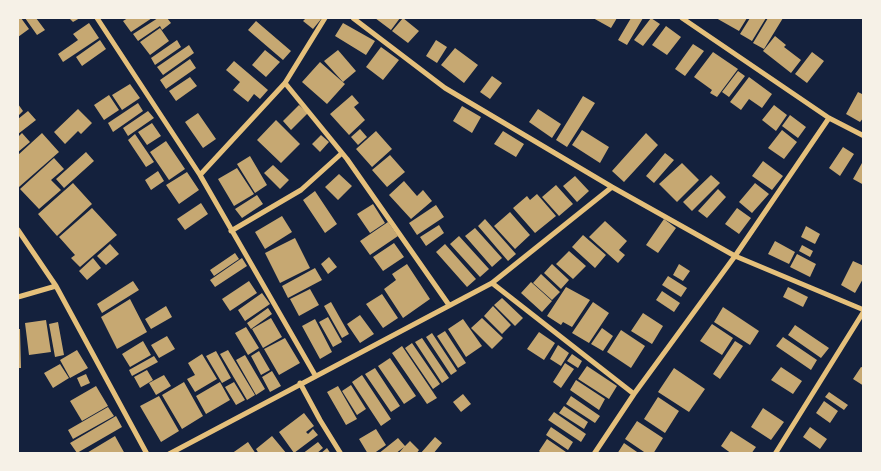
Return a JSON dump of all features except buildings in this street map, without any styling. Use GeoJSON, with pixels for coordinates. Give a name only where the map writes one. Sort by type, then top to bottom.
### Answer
{"type":"FeatureCollection","features":[{"type":"Feature","properties":{"kind":"street"},"geometry":{"type":"LineString","coordinates":[[97,18],[200,175],[315,375]]}},
{"type":"Feature","properties":{"kind":"street"},"geometry":{"type":"LineString","coordinates":[[200,175],[285,83],[325,18]]}},
{"type":"Feature","properties":{"kind":"street"},"geometry":{"type":"LineString","coordinates":[[353,18],[445,88],[612,187],[735,256],[864,311],[775,454]]}},
{"type":"Feature","properties":{"kind":"street"},"geometry":{"type":"LineString","coordinates":[[682,18],[829,118],[864,136]]}},
{"type":"Feature","properties":{"kind":"street"},"geometry":{"type":"LineString","coordinates":[[285,83],[342,152],[449,305]]}},
{"type":"Feature","properties":{"kind":"street"},"geometry":{"type":"LineString","coordinates":[[594,454],[634,394],[735,256],[829,118]]}},
{"type":"Feature","properties":{"kind":"street"},"geometry":{"type":"LineString","coordinates":[[232,231],[301,190],[342,152]]}},
{"type":"Feature","properties":{"kind":"street"},"geometry":{"type":"LineString","coordinates":[[169,454],[315,375],[492,284],[612,187]]}},
{"type":"Feature","properties":{"kind":"street"},"geometry":{"type":"LineString","coordinates":[[18,230],[56,286],[146,454]]}},
{"type":"Feature","properties":{"kind":"street"},"geometry":{"type":"LineString","coordinates":[[492,284],[634,394]]}},
{"type":"Feature","properties":{"kind":"street"},"geometry":{"type":"LineString","coordinates":[[18,297],[56,286]]}},
{"type":"Feature","properties":{"kind":"street"},"geometry":{"type":"LineString","coordinates":[[300,383],[341,454]]}}]}
